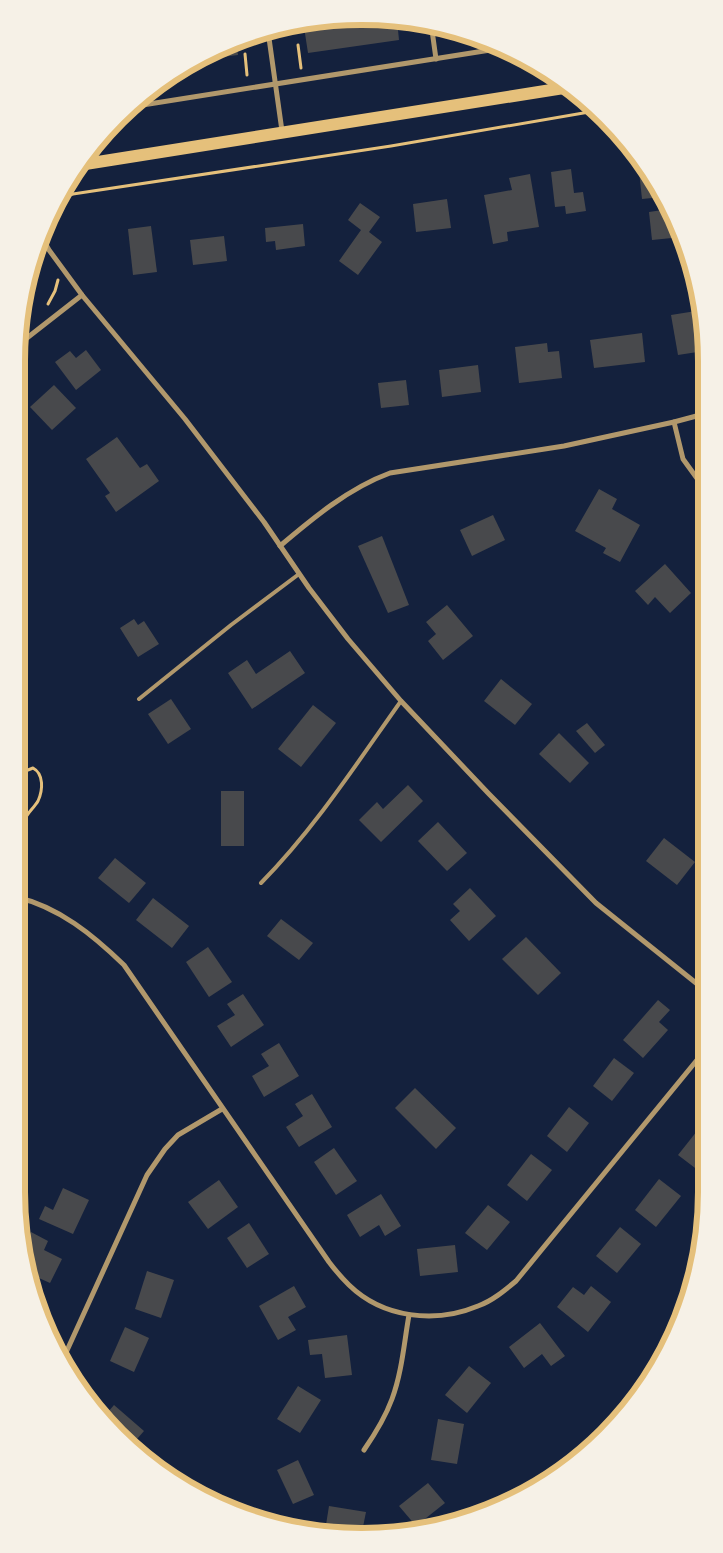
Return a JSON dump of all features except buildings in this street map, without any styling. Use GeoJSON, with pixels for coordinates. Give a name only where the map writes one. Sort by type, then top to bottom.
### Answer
{"type":"FeatureCollection","features":[{"type":"Feature","properties":{"kind":"main road"},"geometry":{"type":"LineString","coordinates":[[91,163],[555,87]]}},
{"type":"Feature","properties":{"kind":"street"},"geometry":{"type":"LineString","coordinates":[[432,32],[436,59]]}},
{"type":"Feature","properties":{"kind":"street"},"geometry":{"type":"LineString","coordinates":[[269,38],[282,132]]}},
{"type":"Feature","properties":{"kind":"street"},"geometry":{"type":"LineString","coordinates":[[145,105],[488,50]]}},
{"type":"Feature","properties":{"kind":"street"},"geometry":{"type":"LineString","coordinates":[[47,244],[82,295],[184,419],[264,522],[299,574],[348,639],[401,701],[596,903],[698,985]]}},
{"type":"Feature","properties":{"kind":"street"},"geometry":{"type":"LineString","coordinates":[[26,338],[82,295]]}},
{"type":"Feature","properties":{"kind":"street"},"geometry":{"type":"LineString","coordinates":[[280,546],[351,492],[372,480],[390,473],[564,446],[698,416]]}},
{"type":"Feature","properties":{"kind":"street"},"geometry":{"type":"LineString","coordinates":[[674,422],[683,459],[698,480]]}},
{"type":"Feature","properties":{"kind":"street"},"geometry":{"type":"LineString","coordinates":[[25,900],[52,910],[78,925],[102,943],[124,965],[329,1262],[349,1286],[366,1298],[383,1308],[409,1315],[431,1317],[458,1313],[493,1299],[516,1281],[698,1060]]}},
{"type":"Feature","properties":{"kind":"street"},"geometry":{"type":"LineString","coordinates":[[66,1352],[147,1176],[165,1149],[178,1135],[222,1109]]}},
{"type":"Feature","properties":{"kind":"street"},"geometry":{"type":"LineString","coordinates":[[364,1450],[381,1424],[392,1399],[401,1368],[409,1315]]}},
{"type":"Feature","properties":{"kind":"lane"},"geometry":{"type":"LineString","coordinates":[[139,700],[231,625],[299,574]]}},
{"type":"Feature","properties":{"kind":"lane"},"geometry":{"type":"LineString","coordinates":[[261,883],[286,858],[321,814],[401,701]]}},
{"type":"Feature","properties":{"kind":"path"},"geometry":{"type":"LineString","coordinates":[[298,45],[301,68]]}},
{"type":"Feature","properties":{"kind":"path"},"geometry":{"type":"LineString","coordinates":[[245,54],[247,75]]}},
{"type":"Feature","properties":{"kind":"path"},"geometry":{"type":"LineString","coordinates":[[69,196],[401,144],[587,112]]}},
{"type":"Feature","properties":{"kind":"path"},"geometry":{"type":"LineString","coordinates":[[48,304],[55,291],[62,267]]}},
{"type":"Feature","properties":{"kind":"path"},"geometry":{"type":"LineString","coordinates":[[25,818],[37,803],[42,779],[40,773],[33,768],[28,770]]}}]}
